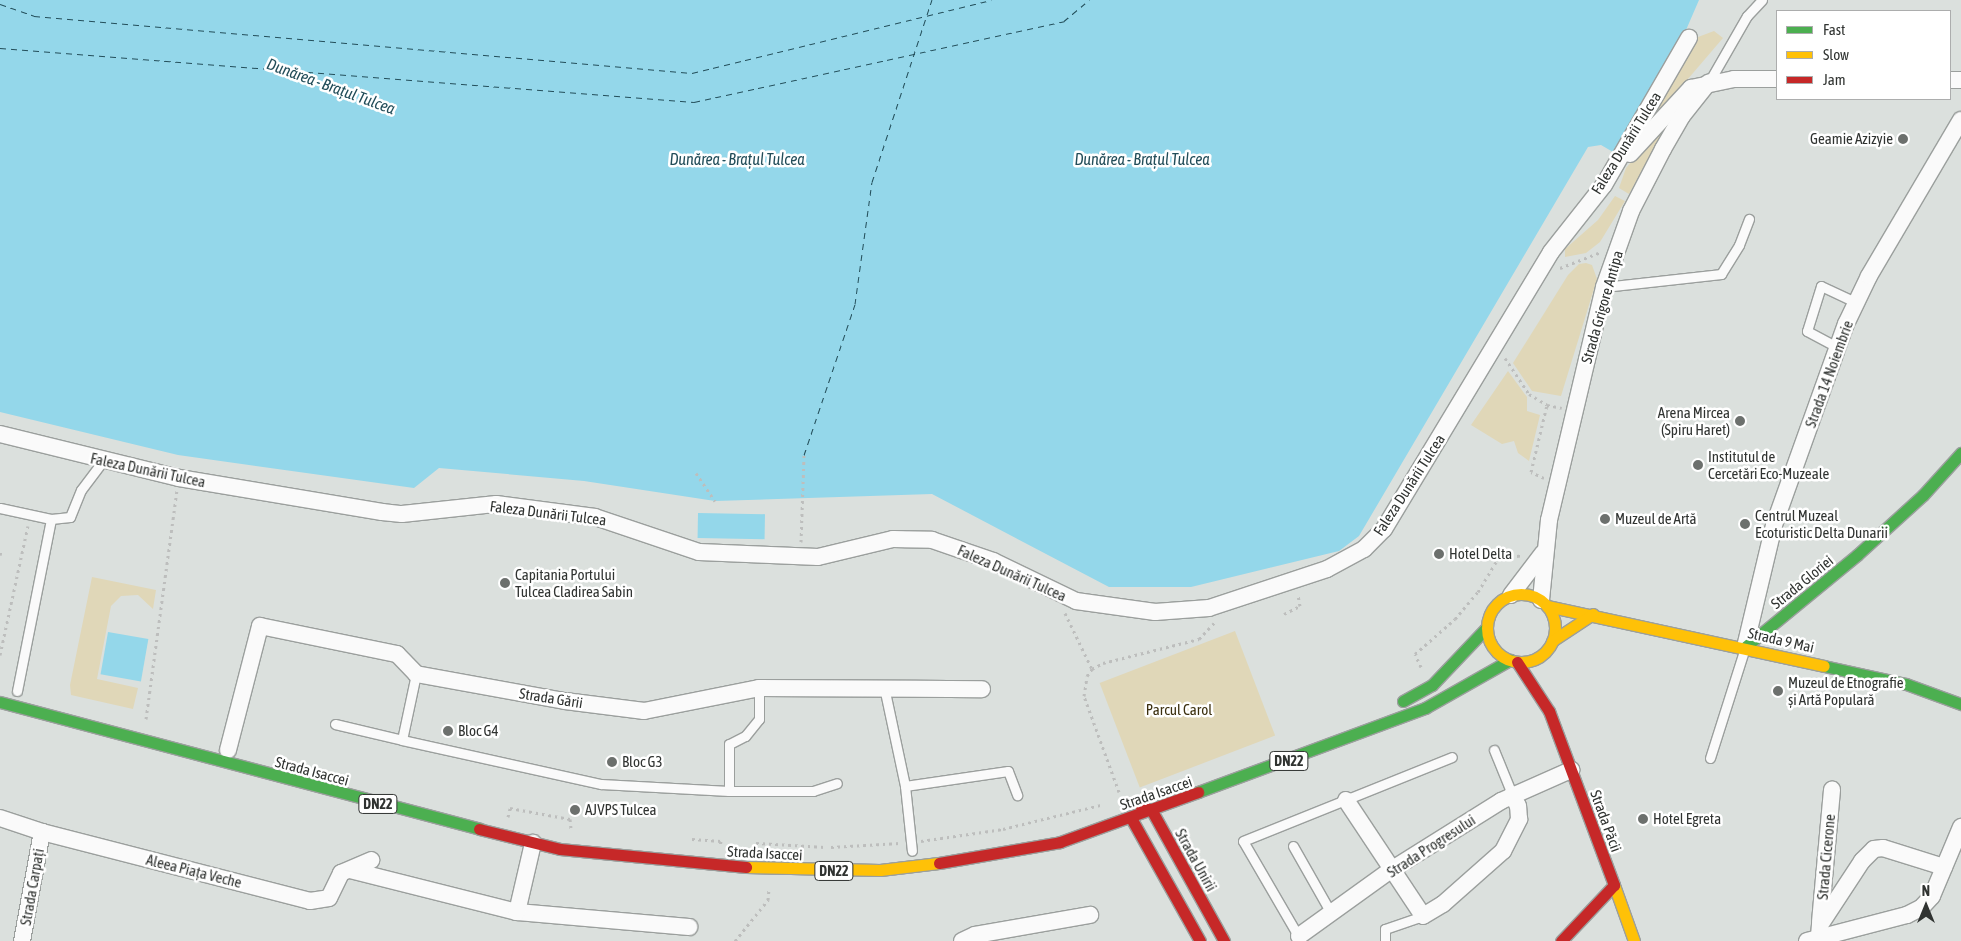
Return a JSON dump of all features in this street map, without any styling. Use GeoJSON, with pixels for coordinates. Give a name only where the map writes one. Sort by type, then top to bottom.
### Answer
{"type":"FeatureCollection","features":[{"type":"Feature","properties":{"kind":"main road","name":"Strada Gloriei"},"geometry":{"type":"LineString","coordinates":[[1745,647],[1864,549],[1937,481],[1961,453]]}},
{"type":"Feature","properties":{"kind":"main road"},"geometry":{"type":"LineString","coordinates":[[1389,706],[1432,685],[1486,628],[1490,611],[1511,595],[1528,594],[1544,603],[1554,623],[1552,641]]}},
{"type":"Feature","properties":{"kind":"main road","name":"Strada 9 Mai"},"geometry":{"type":"LineString","coordinates":[[1544,603],[1906,684],[1961,704]]}},
{"type":"Feature","properties":{"kind":"main road"},"geometry":{"type":"LineString","coordinates":[[1486,628],[1496,651],[1513,661],[1532,660],[1545,652],[1552,641],[1593,614]]}},
{"type":"Feature","properties":{"kind":"main road"},"geometry":{"type":"LineString","coordinates":[[1545,652],[1546,669]]}},
{"type":"Feature","properties":{"kind":"main road","name":"Strada Isaccei"},"geometry":{"type":"LineString","coordinates":[[0,702],[533,843],[588,854],[769,869],[880,870],[966,860],[1060,842],[1152,811],[1425,708],[1462,690],[1513,661]]}},
{"type":"Feature","properties":{"kind":"main road","name":"Strada Păcii"},"geometry":{"type":"LineString","coordinates":[[1513,661],[1549,711],[1634,941]]}},
{"type":"Feature","properties":{"kind":"main road","name":"Strada Păcii"},"geometry":{"type":"LineString","coordinates":[[1547,686],[1549,711]]}},
{"type":"Feature","properties":{"kind":"main road","name":"Strada Isaccei"},"geometry":{"type":"LineString","coordinates":[[146,723],[228,750],[461,811]]}},
{"type":"Feature","properties":{"kind":"main road","name":"Strada Isaccei"},"geometry":{"type":"LineString","coordinates":[[1130,803],[1153,794]]}},
{"type":"Feature","properties":{"kind":"main road"},"geometry":{"type":"LineString","coordinates":[[1152,811],[1130,803],[1131,818],[1200,941]]}},
{"type":"Feature","properties":{"kind":"main road","name":"Strada Unirii"},"geometry":{"type":"LineString","coordinates":[[1152,811],[1224,941]]}},
{"type":"Feature","properties":{"kind":"main road"},"geometry":{"type":"LineString","coordinates":[[589,839],[607,841]]}},
{"type":"Feature","properties":{"kind":"main road"},"geometry":{"type":"LineString","coordinates":[[1561,941],[1614,885]]}},
{"type":"Feature","properties":{"kind":"street","name":"Faleza Dunării Tulcea"},"geometry":{"type":"LineString","coordinates":[[0,434],[103,461],[179,478],[402,514],[472,504],[516,506],[618,522],[699,552],[801,557],[840,554],[877,542],[914,538],[955,547],[993,561],[1055,593],[1097,606],[1183,611],[1234,601],[1295,582],[1352,557],[1384,529],[1536,276],[1570,223],[1604,185],[1689,38]]}},
{"type":"Feature","properties":{"kind":"street"},"geometry":{"type":"LineString","coordinates":[[1604,185],[1680,97],[1692,88],[1709,82],[1776,79]]}},
{"type":"Feature","properties":{"kind":"street","name":"Strada Grigore Antipa"},"geometry":{"type":"LineString","coordinates":[[1544,603],[1544,551],[1574,410],[1604,287],[1631,211],[1682,116],[1709,82]]}},
{"type":"Feature","properties":{"kind":"street","name":"Strada 14 Noiembrie"},"geometry":{"type":"LineString","coordinates":[[1745,647],[1774,525],[1837,347],[1856,302],[1961,120]]}},
{"type":"Feature","properties":{"kind":"street","name":"Strada Grigore Antipa"},"geometry":{"type":"LineString","coordinates":[[1511,595],[1544,551]]}},
{"type":"Feature","properties":{"kind":"street"},"geometry":{"type":"LineString","coordinates":[[228,750],[260,626],[397,654],[416,674]]}},
{"type":"Feature","properties":{"kind":"street","name":"Strada Gării"},"geometry":{"type":"LineString","coordinates":[[416,674],[565,701],[644,711],[759,688],[884,686],[982,689]]}},
{"type":"Feature","properties":{"kind":"street","name":"Strada Progresului"},"geometry":{"type":"LineString","coordinates":[[1300,939],[1331,913],[1391,870],[1512,794],[1571,770]]}},
{"type":"Feature","properties":{"kind":"street","name":"Strada Cicerone"},"geometry":{"type":"LineString","coordinates":[[1815,934],[1832,790]]}},
{"type":"Feature","properties":{"kind":"street"},"geometry":{"type":"LineString","coordinates":[[1346,800],[1423,916],[1503,851],[1519,819],[1518,806],[1512,794]]}},
{"type":"Feature","properties":{"kind":"street","name":"Aleea Piața Veche"},"geometry":{"type":"LineString","coordinates":[[0,818],[42,832],[310,900],[329,898],[334,891],[341,868]]}},
{"type":"Feature","properties":{"kind":"street"},"geometry":{"type":"LineString","coordinates":[[1815,934],[1907,915],[1921,908],[1932,896],[1961,827]]}},
{"type":"Feature","properties":{"kind":"street","name":"Strada Carpați"},"geometry":{"type":"LineString","coordinates":[[22,941],[42,832]]}},
{"type":"Feature","properties":{"kind":"street"},"geometry":{"type":"LineString","coordinates":[[517,912],[533,843]]}},
{"type":"Feature","properties":{"kind":"street","name":"Strada Cicerone"},"geometry":{"type":"LineString","coordinates":[[1815,934],[1862,861],[1874,850],[1883,848],[1944,867]]}},
{"type":"Feature","properties":{"kind":"street"},"geometry":{"type":"LineString","coordinates":[[341,868],[366,864],[371,860]]}},
{"type":"Feature","properties":{"kind":"street"},"geometry":{"type":"LineString","coordinates":[[341,868],[517,912],[689,927]]}},
{"type":"Feature","properties":{"kind":"street"},"geometry":{"type":"LineString","coordinates":[[962,941],[975,935],[1090,915]]}},
{"type":"Feature","properties":{"kind":"lane"},"geometry":{"type":"LineString","coordinates":[[1709,82],[1747,16],[1762,0]]}},
{"type":"Feature","properties":{"kind":"lane"},"geometry":{"type":"LineString","coordinates":[[1604,287],[1721,274],[1739,245],[1748,219]]}},
{"type":"Feature","properties":{"kind":"lane"},"geometry":{"type":"LineString","coordinates":[[1837,347],[1807,331],[1821,286],[1856,302]]}},
{"type":"Feature","properties":{"kind":"lane"},"geometry":{"type":"LineString","coordinates":[[0,508],[50,519],[70,517],[81,490],[103,461]]}},
{"type":"Feature","properties":{"kind":"lane"},"geometry":{"type":"LineString","coordinates":[[17,691],[50,519]]}},
{"type":"Feature","properties":{"kind":"lane"},"geometry":{"type":"LineString","coordinates":[[1710,758],[1745,647]]}},
{"type":"Feature","properties":{"kind":"lane"},"geometry":{"type":"LineString","coordinates":[[402,740],[416,674]]}},
{"type":"Feature","properties":{"kind":"lane"},"geometry":{"type":"LineString","coordinates":[[884,686],[904,786],[912,851]]}},
{"type":"Feature","properties":{"kind":"lane"},"geometry":{"type":"LineString","coordinates":[[729,791],[729,744],[745,736],[759,719],[759,688]]}},
{"type":"Feature","properties":{"kind":"lane"},"geometry":{"type":"LineString","coordinates":[[335,724],[601,784],[729,791],[814,791],[837,783]]}},
{"type":"Feature","properties":{"kind":"lane"},"geometry":{"type":"LineString","coordinates":[[1494,750],[1512,794]]}},
{"type":"Feature","properties":{"kind":"lane"},"geometry":{"type":"LineString","coordinates":[[1300,939],[1244,841],[1452,756]]}},
{"type":"Feature","properties":{"kind":"lane"},"geometry":{"type":"LineString","coordinates":[[904,786],[1008,771],[1017,795]]}},
{"type":"Feature","properties":{"kind":"lane"},"geometry":{"type":"LineString","coordinates":[[1293,846],[1331,913]]}},
{"type":"Feature","properties":{"kind":"lane"},"geometry":{"type":"LineString","coordinates":[[1385,941],[1385,929],[1423,916]]}},
{"type":"Feature","properties":{"kind":"path"},"geometry":{"type":"LineString","coordinates":[[1536,276],[1619,245]]}},
{"type":"Feature","properties":{"kind":"path"},"geometry":{"type":"LineString","coordinates":[[1510,367],[1529,394],[1548,405],[1574,410]]}},
{"type":"Feature","properties":{"kind":"path"},"geometry":{"type":"LineString","coordinates":[[801,557],[804,455]]}},
{"type":"Feature","properties":{"kind":"path"},"geometry":{"type":"LineString","coordinates":[[696,472],[715,501]]}},
{"type":"Feature","properties":{"kind":"path"},"geometry":{"type":"LineString","coordinates":[[146,723],[179,478]]}},
{"type":"Feature","properties":{"kind":"path"},"geometry":{"type":"LineString","coordinates":[[0,654],[30,514]]}},
{"type":"Feature","properties":{"kind":"path"},"geometry":{"type":"LineString","coordinates":[[1284,614],[1300,606],[1295,582]]}},
{"type":"Feature","properties":{"kind":"path"},"geometry":{"type":"LineString","coordinates":[[1130,803],[1084,696],[1083,686],[1092,669],[1199,639],[1234,601]]}},
{"type":"Feature","properties":{"kind":"path"},"geometry":{"type":"LineString","coordinates":[[1071,626],[1092,669]]}},
{"type":"Feature","properties":{"kind":"path"},"geometry":{"type":"LineString","coordinates":[[734,941],[768,900],[769,869]]}},
{"type":"Feature","properties":{"kind":"green space"},"geometry":{"type":"Polygon","coordinates":[[[1714,31],[1723,38],[1640,135],[1698,37],[1714,31]]]}},
{"type":"Feature","properties":{"kind":"green space"},"geometry":{"type":"Polygon","coordinates":[[[1675,111],[1629,194],[1619,188],[1626,168],[1675,111]]]}},
{"type":"Feature","properties":{"kind":"green space"},"geometry":{"type":"Polygon","coordinates":[[[1615,196],[1625,201],[1600,242],[1586,253],[1565,257],[1565,249],[1598,220],[1615,196]]]}},
{"type":"Feature","properties":{"kind":"green space"},"geometry":{"type":"Polygon","coordinates":[[[1586,263],[1592,265],[1597,279],[1561,396],[1532,391],[1513,363],[1568,275],[1579,264],[1586,263]]]}},
{"type":"Feature","properties":{"kind":"green space"},"geometry":{"type":"Polygon","coordinates":[[[1508,371],[1527,397],[1527,411],[1540,415],[1529,461],[1518,453],[1514,441],[1502,444],[1471,425],[1508,371]]]}},
{"type":"Feature","properties":{"kind":"green space"},"geometry":{"type":"Polygon","coordinates":[[[92,577],[156,590],[153,609],[138,595],[121,596],[111,606],[97,679],[138,688],[133,709],[71,695],[70,685],[92,577]]]}},
{"type":"Feature","properties":{"kind":"green space","name":"Parcul Carol"},"geometry":{"type":"Polygon","coordinates":[[[1235,631],[1275,736],[1140,788],[1100,683],[1235,631]]]}},
{"type":"Feature","properties":{"kind":"water","name":"Dunărea - Brațul Tulcea"},"geometry":{"type":"Polygon","coordinates":[[[0,0],[1699,0],[1686,30],[1613,152],[1601,145],[1588,147],[1359,536],[1339,551],[1191,587],[1109,587],[932,494],[715,501],[584,481],[439,468],[414,488],[178,455],[0,412],[0,0]]]}},
{"type":"Feature","properties":{"kind":"water"},"geometry":{"type":"Polygon","coordinates":[[[698,513],[765,514],[765,539],[698,538],[698,513]]]}},
{"type":"Feature","properties":{"kind":"water"},"geometry":{"type":"Polygon","coordinates":[[[108,632],[148,639],[141,681],[101,674],[108,632]]]}},
{"type":"Feature","properties":{"kind":"ferry route"},"geometry":{"type":"LineString","coordinates":[[804,455],[855,304],[872,182],[932,0]]}},
{"type":"Feature","properties":{"kind":"ferry route"},"geometry":{"type":"LineString","coordinates":[[0,4],[34,16],[692,73],[991,0]]}},
{"type":"Feature","properties":{"kind":"ferry route"},"geometry":{"type":"LineString","coordinates":[[0,48],[694,102],[1064,21],[1089,0]]}},
{"type":"Feature","properties":{"kind":"traffic: fast"},"geometry":{"type":"LineString","coordinates":[[1745,647],[1857,555],[1923,495],[1961,453]]}},
{"type":"Feature","properties":{"kind":"traffic: fast"},"geometry":{"type":"LineString","coordinates":[[1403,701],[1432,685],[1486,628]]}},
{"type":"Feature","properties":{"kind":"traffic: fast"},"geometry":{"type":"LineString","coordinates":[[1198,792],[1425,708],[1510,660]]}},
{"type":"Feature","properties":{"kind":"traffic: fast"},"geometry":{"type":"LineString","coordinates":[[1824,666],[1906,684],[1961,704]]}},
{"type":"Feature","properties":{"kind":"traffic: fast"},"geometry":{"type":"LineString","coordinates":[[0,702],[479,829]]}},
{"type":"Feature","properties":{"kind":"traffic: slow"},"geometry":{"type":"LineString","coordinates":[[1521,594],[1534,597],[1545,604],[1552,615],[1555,628],[1552,641],[1545,652],[1534,659],[1521,662],[1508,659],[1497,652],[1490,641],[1487,628],[1490,615],[1497,604],[1508,597],[1521,594]]}},
{"type":"Feature","properties":{"kind":"traffic: slow"},"geometry":{"type":"LineString","coordinates":[[1547,606],[1824,666]]}},
{"type":"Feature","properties":{"kind":"traffic: slow"},"geometry":{"type":"LineString","coordinates":[[1552,641],[1593,614]]}},
{"type":"Feature","properties":{"kind":"traffic: slow"},"geometry":{"type":"LineString","coordinates":[[746,867],[880,870],[939,863]]}},
{"type":"Feature","properties":{"kind":"traffic: slow"},"geometry":{"type":"LineString","coordinates":[[1614,885],[1634,941]]}},
{"type":"Feature","properties":{"kind":"traffic: jam"},"geometry":{"type":"LineString","coordinates":[[1517,662],[1549,711],[1614,885],[1561,941]]}},
{"type":"Feature","properties":{"kind":"traffic: jam"},"geometry":{"type":"LineString","coordinates":[[939,863],[1060,842],[1198,792]]}},
{"type":"Feature","properties":{"kind":"traffic: jam"},"geometry":{"type":"LineString","coordinates":[[1136,802],[1152,811],[1224,941]]}},
{"type":"Feature","properties":{"kind":"traffic: jam"},"geometry":{"type":"LineString","coordinates":[[1131,818],[1200,941]]}},
{"type":"Feature","properties":{"kind":"traffic: jam"},"geometry":{"type":"LineString","coordinates":[[479,829],[560,849],[746,867]]}},
{"type":"Feature","properties":{"kind":"place","name":"Geamie Azizyie"},"geometry":{"type":"Point","coordinates":[1903,139]}},
{"type":"Feature","properties":{"kind":"place","name":"Arena Mircea (Spiru Haret)"},"geometry":{"type":"Point","coordinates":[1740,421]}},
{"type":"Feature","properties":{"kind":"place","name":"Institutul de Cercetări Eco-Muzeale"},"geometry":{"type":"Point","coordinates":[1698,465]}},
{"type":"Feature","properties":{"kind":"place","name":"Muzeul de Artă"},"geometry":{"type":"Point","coordinates":[1605,519]}},
{"type":"Feature","properties":{"kind":"place","name":"Centrul Muzeal Ecoturistic Delta Dunarii"},"geometry":{"type":"Point","coordinates":[1745,524]}},
{"type":"Feature","properties":{"kind":"place","name":"Hotel Delta"},"geometry":{"type":"Point","coordinates":[1439,554]}},
{"type":"Feature","properties":{"kind":"place","name":"Capitania Portului Tulcea Cladirea Sabin"},"geometry":{"type":"Point","coordinates":[505,583]}},
{"type":"Feature","properties":{"kind":"place","name":"Muzeul de Etnografie și Artă Populară"},"geometry":{"type":"Point","coordinates":[1778,691]}},
{"type":"Feature","properties":{"kind":"place","name":"Bloc G4"},"geometry":{"type":"Point","coordinates":[448,731]}},
{"type":"Feature","properties":{"kind":"place","name":"Bloc G3"},"geometry":{"type":"Point","coordinates":[612,762]}},
{"type":"Feature","properties":{"kind":"place","name":"AJVPS Tulcea"},"geometry":{"type":"Point","coordinates":[575,810]}},
{"type":"Feature","properties":{"kind":"place","name":"Hotel Egreta"},"geometry":{"type":"Point","coordinates":[1643,819]}}]}
